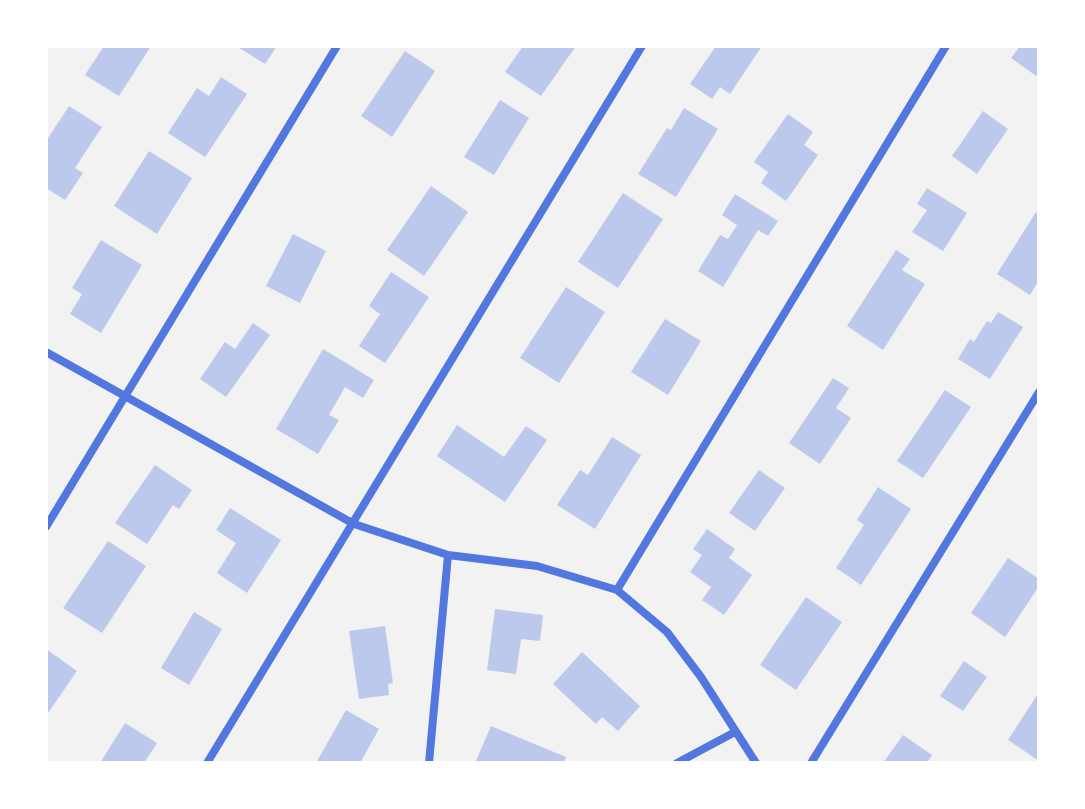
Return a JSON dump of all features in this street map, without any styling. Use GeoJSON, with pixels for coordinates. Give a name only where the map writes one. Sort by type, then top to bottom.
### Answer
{"type":"FeatureCollection","features":[{"type":"Feature","properties":{"kind":"street"},"geometry":{"type":"LineString","coordinates":[[46,527],[337,46]]}},
{"type":"Feature","properties":{"kind":"street"},"geometry":{"type":"LineString","coordinates":[[207,763],[642,46]]}},
{"type":"Feature","properties":{"kind":"street"},"geometry":{"type":"LineString","coordinates":[[617,590],[946,46]]}},
{"type":"Feature","properties":{"kind":"street"},"geometry":{"type":"LineString","coordinates":[[46,352],[354,524],[448,555],[537,566],[617,590],[667,632],[701,677],[756,763]]}},
{"type":"Feature","properties":{"kind":"street"},"geometry":{"type":"LineString","coordinates":[[811,763],[1039,392]]}},
{"type":"Feature","properties":{"kind":"street"},"geometry":{"type":"LineString","coordinates":[[429,763],[448,555]]}},
{"type":"Feature","properties":{"kind":"street"},"geometry":{"type":"LineString","coordinates":[[677,763],[735,732]]}},
{"type":"Feature","properties":{"kind":"building"},"geometry":{"type":"Polygon","coordinates":[[[104,46],[151,46],[119,96],[85,75],[104,46]]]}},
{"type":"Feature","properties":{"kind":"building"},"geometry":{"type":"Polygon","coordinates":[[[236,46],[277,46],[265,64],[236,46]]]}},
{"type":"Feature","properties":{"kind":"building"},"geometry":{"type":"Polygon","coordinates":[[[523,46],[576,46],[541,96],[505,72],[523,46]]]}},
{"type":"Feature","properties":{"kind":"building"},"geometry":{"type":"Polygon","coordinates":[[[716,46],[762,46],[730,94],[720,87],[712,99],[690,84],[716,46]]]}},
{"type":"Feature","properties":{"kind":"building"},"geometry":{"type":"Polygon","coordinates":[[[1020,46],[1039,46],[1039,78],[1011,58],[1020,46]]]}},
{"type":"Feature","properties":{"kind":"building"},"geometry":{"type":"Polygon","coordinates":[[[405,51],[435,71],[392,137],[361,116],[405,51]]]}},
{"type":"Feature","properties":{"kind":"building"},"geometry":{"type":"Polygon","coordinates":[[[221,77],[247,94],[205,157],[168,133],[197,88],[209,96],[221,77]]]}},
{"type":"Feature","properties":{"kind":"building"},"geometry":{"type":"Polygon","coordinates":[[[500,100],[529,118],[494,175],[464,157],[500,100]]]}},
{"type":"Feature","properties":{"kind":"building"},"geometry":{"type":"Polygon","coordinates":[[[69,106],[102,127],[75,168],[83,173],[65,200],[46,188],[46,141],[69,106]]]}},
{"type":"Feature","properties":{"kind":"building"},"geometry":{"type":"Polygon","coordinates":[[[684,108],[718,129],[676,197],[638,174],[667,128],[671,130],[684,108]]]}},
{"type":"Feature","properties":{"kind":"building"},"geometry":{"type":"Polygon","coordinates":[[[983,111],[1008,129],[977,174],[952,156],[983,111]]]}},
{"type":"Feature","properties":{"kind":"building"},"geometry":{"type":"Polygon","coordinates":[[[788,114],[813,132],[804,145],[818,155],[786,201],[761,183],[768,172],[754,162],[788,114]]]}},
{"type":"Feature","properties":{"kind":"building"},"geometry":{"type":"Polygon","coordinates":[[[149,151],[192,178],[157,234],[114,206],[149,151]]]}},
{"type":"Feature","properties":{"kind":"building"},"geometry":{"type":"Polygon","coordinates":[[[431,186],[468,212],[424,276],[387,250],[431,186]]]}},
{"type":"Feature","properties":{"kind":"building"},"geometry":{"type":"Polygon","coordinates":[[[927,188],[967,213],[943,251],[912,232],[927,210],[917,204],[927,188]]]}},
{"type":"Feature","properties":{"kind":"building"},"geometry":{"type":"Polygon","coordinates":[[[623,193],[663,219],[618,288],[578,262],[623,193]]]}},
{"type":"Feature","properties":{"kind":"building"},"geometry":{"type":"Polygon","coordinates":[[[735,194],[778,221],[768,236],[758,230],[723,287],[698,271],[720,235],[728,239],[737,225],[722,215],[735,194]]]}},
{"type":"Feature","properties":{"kind":"building"},"geometry":{"type":"Polygon","coordinates":[[[1036,212],[1039,214],[1039,280],[1030,295],[997,274],[1036,212]]]}},
{"type":"Feature","properties":{"kind":"building"},"geometry":{"type":"Polygon","coordinates":[[[293,234],[326,251],[300,303],[266,286],[293,234]]]}},
{"type":"Feature","properties":{"kind":"building"},"geometry":{"type":"Polygon","coordinates":[[[101,240],[142,265],[101,333],[70,314],[82,294],[72,288],[101,240]]]}},
{"type":"Feature","properties":{"kind":"building"},"geometry":{"type":"Polygon","coordinates":[[[896,250],[910,259],[902,270],[925,284],[883,350],[847,326],[896,250]]]}},
{"type":"Feature","properties":{"kind":"building"},"geometry":{"type":"Polygon","coordinates":[[[391,272],[429,297],[385,363],[359,346],[380,314],[369,306],[391,272]]]}},
{"type":"Feature","properties":{"kind":"building"},"geometry":{"type":"Polygon","coordinates":[[[566,287],[605,312],[559,383],[520,358],[566,287]]]}},
{"type":"Feature","properties":{"kind":"building"},"geometry":{"type":"Polygon","coordinates":[[[998,312],[1023,327],[990,379],[958,359],[970,339],[974,342],[987,321],[991,323],[998,312]]]}},
{"type":"Feature","properties":{"kind":"building"},"geometry":{"type":"Polygon","coordinates":[[[665,319],[701,341],[668,395],[631,372],[665,319]]]}},
{"type":"Feature","properties":{"kind":"building"},"geometry":{"type":"Polygon","coordinates":[[[253,323],[270,335],[226,397],[200,379],[225,342],[235,349],[253,323]]]}},
{"type":"Feature","properties":{"kind":"building"},"geometry":{"type":"Polygon","coordinates":[[[323,349],[374,380],[363,398],[345,387],[329,415],[339,420],[318,454],[276,429],[323,349]]]}},
{"type":"Feature","properties":{"kind":"building"},"geometry":{"type":"Polygon","coordinates":[[[833,378],[849,388],[836,408],[851,418],[820,464],[789,443],[833,378]]]}},
{"type":"Feature","properties":{"kind":"building"},"geometry":{"type":"Polygon","coordinates":[[[945,390],[971,407],[923,478],[897,461],[945,390]]]}},
{"type":"Feature","properties":{"kind":"building"},"geometry":{"type":"Polygon","coordinates":[[[457,425],[504,457],[526,426],[547,440],[505,502],[437,456],[457,425]]]}},
{"type":"Feature","properties":{"kind":"building"},"geometry":{"type":"Polygon","coordinates":[[[612,437],[641,455],[595,529],[557,505],[580,470],[588,475],[612,437]]]}},
{"type":"Feature","properties":{"kind":"building"},"geometry":{"type":"Polygon","coordinates":[[[155,465],[192,490],[179,509],[173,505],[147,544],[115,523],[155,465]]]}},
{"type":"Feature","properties":{"kind":"building"},"geometry":{"type":"Polygon","coordinates":[[[759,470],[785,488],[755,531],[729,513],[759,470]]]}},
{"type":"Feature","properties":{"kind":"building"},"geometry":{"type":"Polygon","coordinates":[[[878,487],[911,509],[861,585],[836,568],[864,525],[857,520],[878,487]]]}},
{"type":"Feature","properties":{"kind":"building"},"geometry":{"type":"Polygon","coordinates":[[[230,508],[281,540],[247,593],[217,573],[236,543],[216,530],[230,508]]]}},
{"type":"Feature","properties":{"kind":"building"},"geometry":{"type":"Polygon","coordinates":[[[707,529],[735,549],[729,558],[752,575],[724,615],[702,600],[711,587],[690,572],[702,555],[693,549],[707,529]]]}},
{"type":"Feature","properties":{"kind":"building"},"geometry":{"type":"Polygon","coordinates":[[[108,541],[146,566],[102,633],[63,608],[108,541]]]}},
{"type":"Feature","properties":{"kind":"building"},"geometry":{"type":"Polygon","coordinates":[[[1008,558],[1039,579],[1039,586],[1005,637],[971,613],[1008,558]]]}},
{"type":"Feature","properties":{"kind":"building"},"geometry":{"type":"Polygon","coordinates":[[[806,597],[842,622],[796,690],[760,665],[806,597]]]}},
{"type":"Feature","properties":{"kind":"building"},"geometry":{"type":"Polygon","coordinates":[[[495,609],[543,615],[540,641],[521,639],[516,674],[487,670],[495,609]]]}},
{"type":"Feature","properties":{"kind":"building"},"geometry":{"type":"Polygon","coordinates":[[[194,612],[222,629],[189,685],[161,668],[194,612]]]}},
{"type":"Feature","properties":{"kind":"building"},"geometry":{"type":"Polygon","coordinates":[[[385,626],[393,683],[388,684],[389,695],[359,699],[349,631],[385,626]]]}},
{"type":"Feature","properties":{"kind":"building"},"geometry":{"type":"Polygon","coordinates":[[[46,649],[77,671],[46,716],[46,649]]]}},
{"type":"Feature","properties":{"kind":"building"},"geometry":{"type":"Polygon","coordinates":[[[582,652],[640,706],[618,731],[602,717],[596,724],[553,684],[582,652]]]}},
{"type":"Feature","properties":{"kind":"building"},"geometry":{"type":"Polygon","coordinates":[[[964,661],[987,677],[963,711],[940,696],[964,661]]]}},
{"type":"Feature","properties":{"kind":"building"},"geometry":{"type":"Polygon","coordinates":[[[1039,692],[1039,761],[1008,740],[1039,692]]]}},
{"type":"Feature","properties":{"kind":"building"},"geometry":{"type":"Polygon","coordinates":[[[346,710],[379,729],[360,763],[316,763],[346,710]]]}},
{"type":"Feature","properties":{"kind":"building"},"geometry":{"type":"Polygon","coordinates":[[[125,723],[157,743],[144,763],[100,763],[125,723]]]}},
{"type":"Feature","properties":{"kind":"building"},"geometry":{"type":"Polygon","coordinates":[[[491,726],[566,757],[564,763],[475,763],[491,726]]]}},
{"type":"Feature","properties":{"kind":"building"},"geometry":{"type":"Polygon","coordinates":[[[903,735],[932,755],[927,763],[883,763],[903,735]]]}}]}
